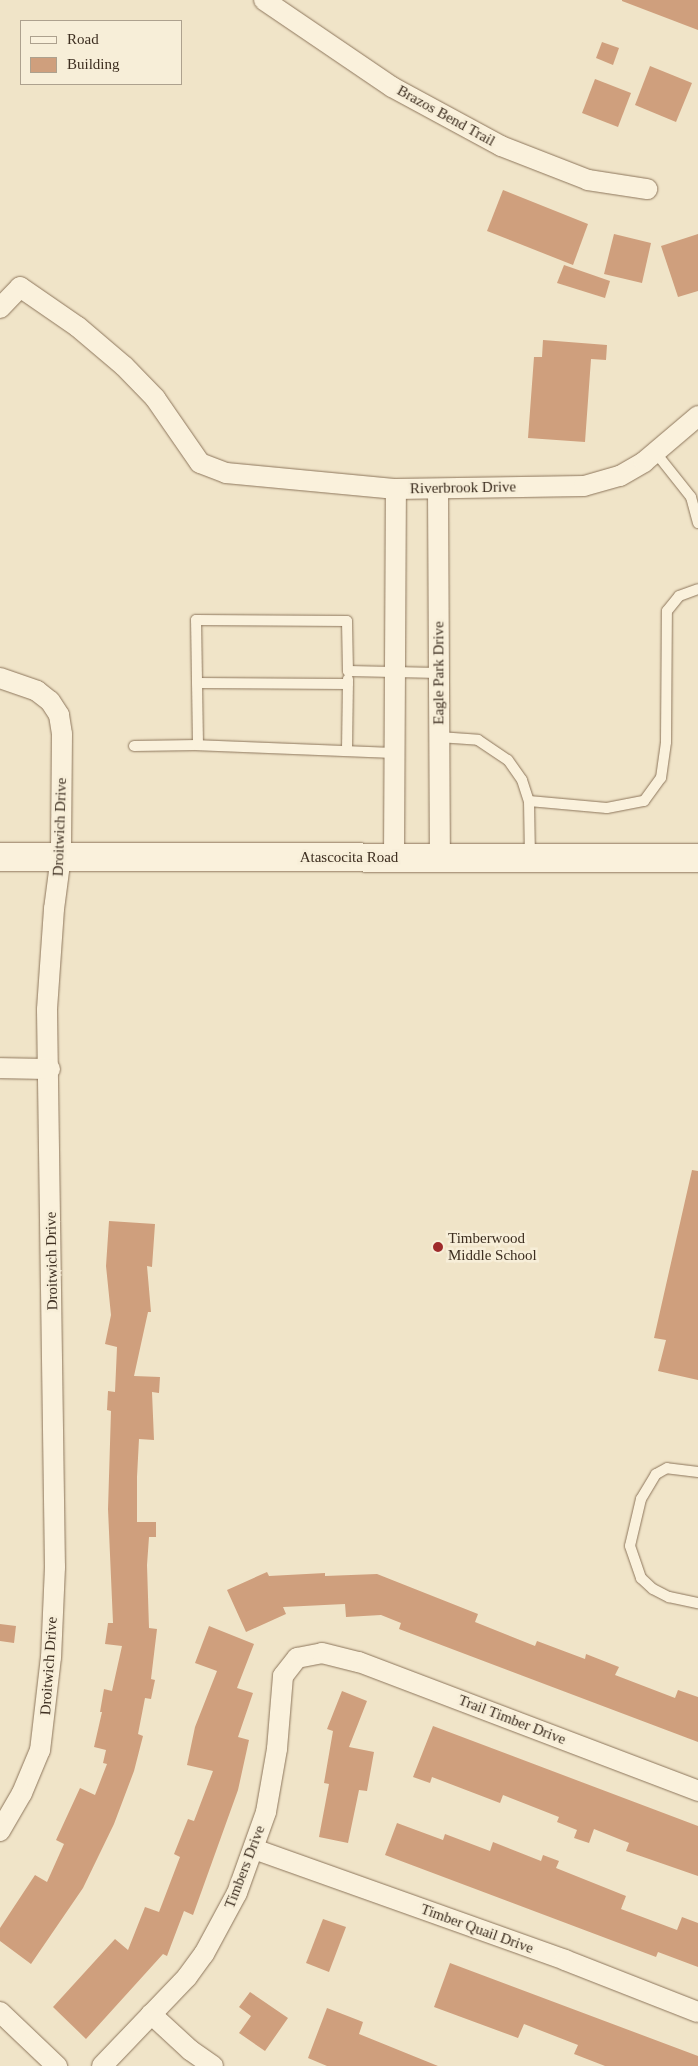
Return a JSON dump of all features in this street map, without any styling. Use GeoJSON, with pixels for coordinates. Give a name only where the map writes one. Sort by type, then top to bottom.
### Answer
{"type":"FeatureCollection","features":[{"type":"Feature","properties":{"kind":"main road","name":"Atascocita Road"},"geometry":{"type":"LineString","coordinates":[[0,856],[698,858]]}},
{"type":"Feature","properties":{"kind":"street","name":"Brazos Bend Trail"},"geometry":{"type":"LineString","coordinates":[[264,0],[392,87],[501,146],[588,180],[647,189]]}},
{"type":"Feature","properties":{"kind":"street","name":"Riverbrook Drive"},"geometry":{"type":"LineString","coordinates":[[0,308],[20,286],[78,327],[124,366],[155,398],[193,456],[207,468],[240,475],[396,489],[584,486],[620,476],[656,454],[698,416]]}},
{"type":"Feature","properties":{"kind":"street"},"geometry":{"type":"LineString","coordinates":[[394,858],[396,489]]}},
{"type":"Feature","properties":{"kind":"street","name":"Eagle Park Drive"},"geometry":{"type":"LineString","coordinates":[[438,489],[440,858]]}},
{"type":"Feature","properties":{"kind":"street","name":"Droitwich Drive"},"geometry":{"type":"LineString","coordinates":[[0,678],[37,690],[59,715],[62,734],[61,856],[48,992],[55,1567],[51,1657],[40,1750],[22,1793],[0,1831]]}},
{"type":"Feature","properties":{"kind":"street"},"geometry":{"type":"LineString","coordinates":[[0,1068],[50,1069]]}},
{"type":"Feature","properties":{"kind":"street","name":"Trail Timber Drive"},"geometry":{"type":"LineString","coordinates":[[326,1654],[359,1662],[698,1791]]}},
{"type":"Feature","properties":{"kind":"street","name":"Timbers Drive"},"geometry":{"type":"LineString","coordinates":[[102,2066],[204,1954],[237,1893],[254,1849],[270,1791],[283,1676],[297,1658],[326,1654]]}},
{"type":"Feature","properties":{"kind":"street","name":"Timber Quail Drive"},"geometry":{"type":"LineString","coordinates":[[254,1849],[565,1960],[698,2012]]}},
{"type":"Feature","properties":{"kind":"street"},"geometry":{"type":"LineString","coordinates":[[0,2012],[57,2066]]}},
{"type":"Feature","properties":{"kind":"street"},"geometry":{"type":"LineString","coordinates":[[151,2014],[190,2050],[213,2066]]}},
{"type":"Feature","properties":{"kind":"lane"},"geometry":{"type":"LineString","coordinates":[[656,454],[691,496],[698,523]]}},
{"type":"Feature","properties":{"kind":"lane"},"geometry":{"type":"LineString","coordinates":[[529,801],[607,808],[644,801],[661,778],[666,742],[666,611],[679,596],[698,589]]}},
{"type":"Feature","properties":{"kind":"lane"},"geometry":{"type":"LineString","coordinates":[[198,745],[196,620],[347,620],[347,751]]}},
{"type":"Feature","properties":{"kind":"lane"},"geometry":{"type":"LineString","coordinates":[[348,671],[439,673]]}},
{"type":"Feature","properties":{"kind":"lane"},"geometry":{"type":"LineString","coordinates":[[197,683],[348,684]]}},
{"type":"Feature","properties":{"kind":"lane"},"geometry":{"type":"LineString","coordinates":[[439,737],[478,740],[508,760],[522,780],[529,801],[530,858]]}},
{"type":"Feature","properties":{"kind":"lane"},"geometry":{"type":"LineString","coordinates":[[134,746],[198,745],[395,753]]}},
{"type":"Feature","properties":{"kind":"lane"},"geometry":{"type":"LineString","coordinates":[[698,1472],[667,1468],[656,1474],[640,1499],[630,1546],[642,1578],[653,1589],[669,1597],[698,1603]]}},
{"type":"Feature","properties":{"kind":"building"},"geometry":{"type":"Polygon","coordinates":[[[622,0],[698,0],[698,30],[622,1],[622,0]]]}},
{"type":"Feature","properties":{"kind":"building"},"geometry":{"type":"Polygon","coordinates":[[[602,42],[619,48],[613,65],[596,58],[602,42]]]}},
{"type":"Feature","properties":{"kind":"building"},"geometry":{"type":"Polygon","coordinates":[[[650,66],[692,83],[676,122],[635,105],[650,66]]]}},
{"type":"Feature","properties":{"kind":"building"},"geometry":{"type":"Polygon","coordinates":[[[595,79],[631,93],[618,127],[582,113],[595,79]]]}},
{"type":"Feature","properties":{"kind":"building"},"geometry":{"type":"Polygon","coordinates":[[[503,190],[588,224],[573,265],[487,231],[503,190]]]}},
{"type":"Feature","properties":{"kind":"building"},"geometry":{"type":"Polygon","coordinates":[[[614,234],[651,243],[642,283],[604,274],[614,234]]]}},
{"type":"Feature","properties":{"kind":"building"},"geometry":{"type":"Polygon","coordinates":[[[698,234],[698,291],[678,297],[661,246],[698,234]]]}},
{"type":"Feature","properties":{"kind":"building"},"geometry":{"type":"Polygon","coordinates":[[[564,265],[610,281],[605,298],[557,283],[564,265]]]}},
{"type":"Feature","properties":{"kind":"building"},"geometry":{"type":"Polygon","coordinates":[[[543,340],[607,345],[606,360],[591,359],[585,442],[528,438],[534,357],[542,357],[543,340]]]}},
{"type":"Feature","properties":{"kind":"building"},"geometry":{"type":"Polygon","coordinates":[[[692,1170],[698,1171],[698,1380],[658,1371],[666,1340],[654,1338],[692,1170]]]}},
{"type":"Feature","properties":{"kind":"building"},"geometry":{"type":"Polygon","coordinates":[[[109,1221],[155,1224],[152,1267],[147,1266],[151,1312],[148,1312],[134,1376],[160,1377],[159,1393],[152,1392],[154,1440],[139,1439],[137,1477],[137,1522],[156,1522],[156,1537],[149,1537],[147,1565],[149,1628],[157,1629],[151,1679],[155,1680],[151,1699],[145,1698],[138,1734],[143,1736],[134,1771],[114,1824],[83,1888],[31,1964],[0,1941],[0,1928],[35,1875],[47,1882],[64,1844],[56,1840],[80,1788],[95,1795],[107,1764],[103,1763],[106,1750],[94,1747],[102,1712],[100,1712],[104,1689],[112,1691],[122,1646],[105,1644],[108,1623],[113,1623],[108,1509],[111,1411],[107,1410],[108,1391],[115,1392],[117,1347],[105,1344],[111,1315],[106,1266],[109,1221]]]}},
{"type":"Feature","properties":{"kind":"building"},"geometry":{"type":"Polygon","coordinates":[[[267,1572],[269,1576],[325,1573],[325,1576],[377,1574],[478,1614],[475,1622],[535,1646],[537,1641],[585,1659],[586,1654],[619,1667],[615,1675],[675,1698],[678,1690],[698,1697],[698,1742],[399,1629],[401,1623],[381,1615],[346,1617],[345,1604],[283,1607],[286,1614],[246,1632],[227,1590],[267,1572]]]}},
{"type":"Feature","properties":{"kind":"building"},"geometry":{"type":"Polygon","coordinates":[[[0,1624],[16,1626],[14,1643],[0,1641],[0,1624]]]}},
{"type":"Feature","properties":{"kind":"building"},"geometry":{"type":"Polygon","coordinates":[[[209,1626],[254,1644],[237,1688],[253,1693],[238,1737],[249,1740],[238,1790],[193,1915],[184,1911],[167,1956],[163,1954],[86,2039],[53,2007],[115,1939],[128,1950],[145,1907],[159,1912],[180,1857],[174,1854],[188,1819],[194,1821],[213,1771],[187,1765],[195,1727],[217,1671],[195,1663],[209,1626]]]}},
{"type":"Feature","properties":{"kind":"building"},"geometry":{"type":"Polygon","coordinates":[[[342,1691],[367,1701],[349,1747],[374,1752],[367,1791],[359,1790],[348,1843],[319,1837],[329,1784],[324,1783],[333,1731],[327,1729],[342,1691]]]}},
{"type":"Feature","properties":{"kind":"building"},"geometry":{"type":"Polygon","coordinates":[[[433,1726],[698,1826],[698,1876],[626,1851],[629,1843],[594,1829],[589,1843],[574,1838],[577,1830],[557,1822],[559,1817],[503,1795],[500,1803],[432,1777],[430,1783],[413,1777],[433,1726]]]}},
{"type":"Feature","properties":{"kind":"building"},"geometry":{"type":"Polygon","coordinates":[[[397,1823],[443,1840],[445,1834],[490,1851],[493,1842],[541,1861],[543,1855],[559,1861],[556,1868],[626,1896],[621,1909],[677,1930],[682,1917],[698,1923],[698,1967],[658,1952],[656,1957],[385,1855],[397,1823]]]}},
{"type":"Feature","properties":{"kind":"building"},"geometry":{"type":"Polygon","coordinates":[[[323,1919],[346,1927],[329,1972],[306,1963],[323,1919]]]}},
{"type":"Feature","properties":{"kind":"building"},"geometry":{"type":"Polygon","coordinates":[[[450,1963],[698,2056],[698,2066],[605,2066],[574,2054],[578,2045],[524,2024],[518,2038],[434,2007],[450,1963]]]}},
{"type":"Feature","properties":{"kind":"building"},"geometry":{"type":"Polygon","coordinates":[[[250,1992],[288,2018],[265,2051],[239,2033],[251,2016],[239,2007],[250,1992]]]}},
{"type":"Feature","properties":{"kind":"building"},"geometry":{"type":"Polygon","coordinates":[[[327,2008],[363,2022],[359,2034],[438,2066],[327,2066],[308,2058],[327,2008]]]}},
{"type":"Feature","properties":{"kind":"place","name":"Timberwood Middle School"},"geometry":{"type":"Point","coordinates":[438,1247]}}]}
